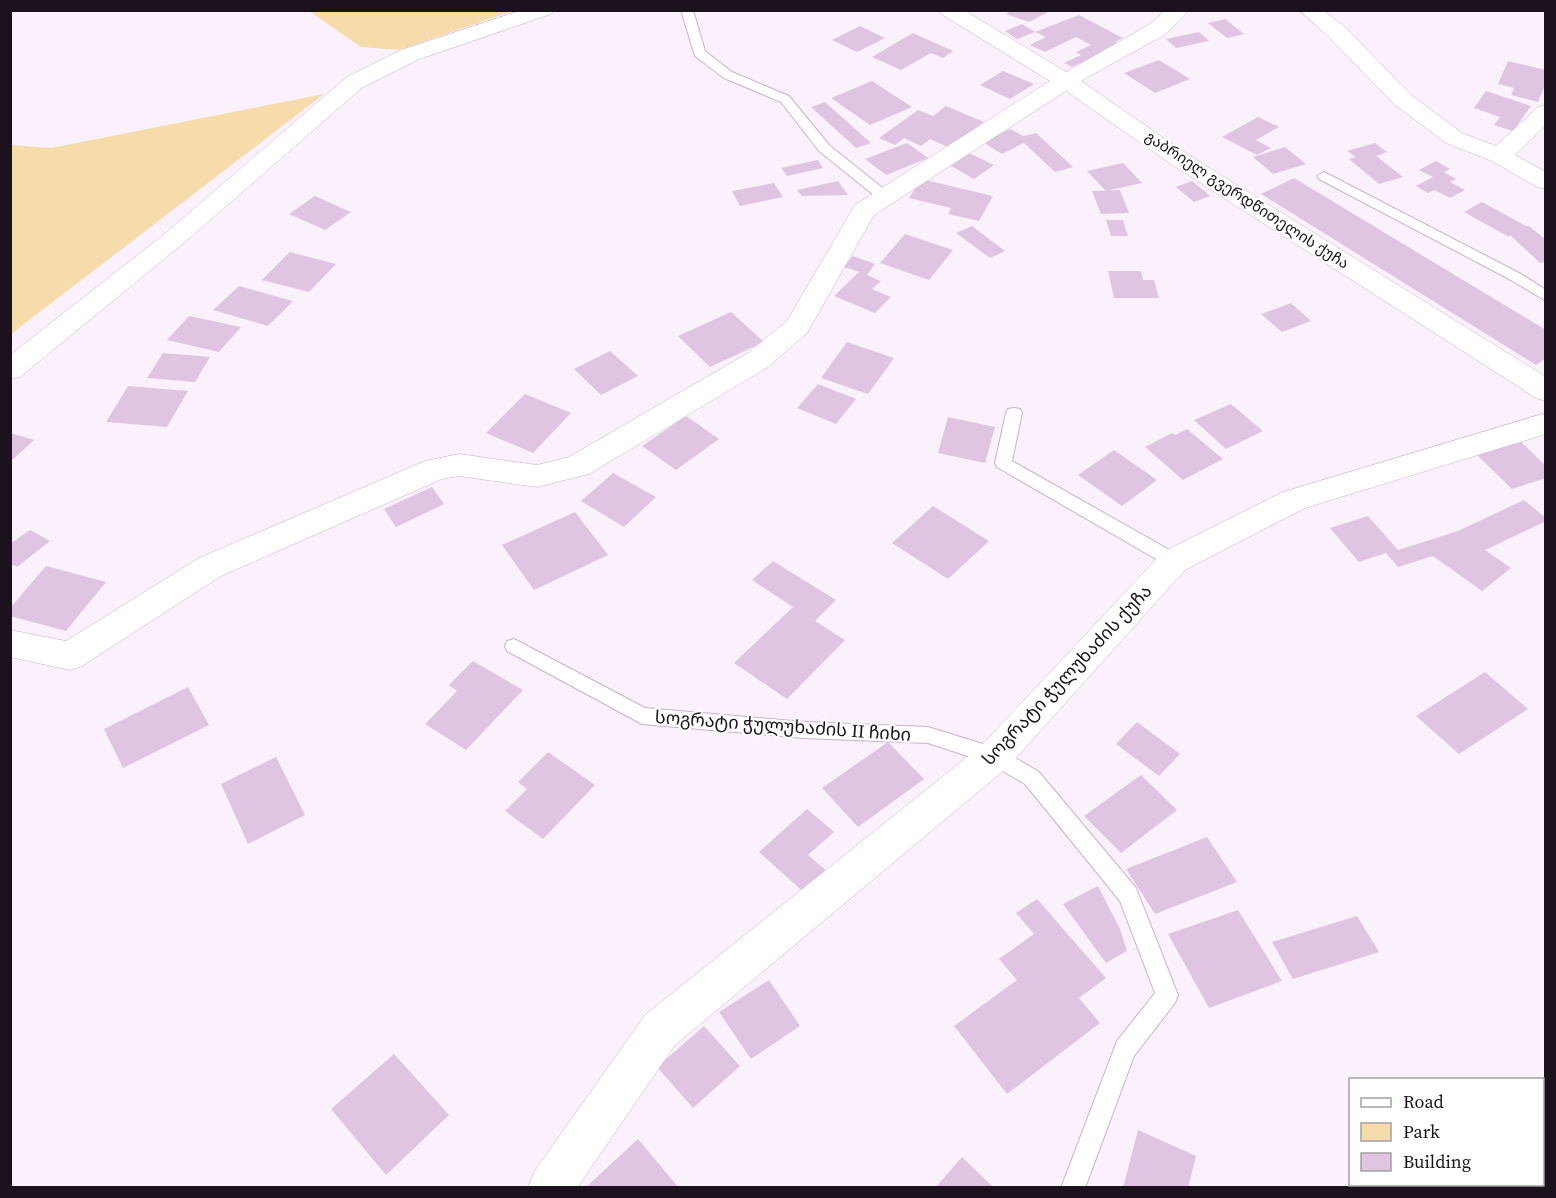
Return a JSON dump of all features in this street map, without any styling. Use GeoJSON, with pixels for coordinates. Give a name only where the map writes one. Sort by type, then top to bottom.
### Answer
{"type":"FeatureCollection","features":[{"type":"Feature","properties":{"kind":"street"},"geometry":{"type":"LineString","coordinates":[[10,370],[176,237],[355,82],[409,55],[544,10]]}},
{"type":"Feature","properties":{"kind":"street","name":"გაბრიელ გვერდწითელის ქუჩა"},"geometry":{"type":"LineString","coordinates":[[948,10],[1066,81],[1179,159],[1545,391]]}},
{"type":"Feature","properties":{"kind":"street"},"geometry":{"type":"LineString","coordinates":[[10,643],[70,656],[210,567],[436,469],[459,465],[537,476],[578,466],[758,360],[797,327],[864,210],[1066,81],[1158,29],[1179,10]]}},
{"type":"Feature","properties":{"kind":"street"},"geometry":{"type":"LineString","coordinates":[[1309,10],[1337,32],[1403,100],[1454,138],[1500,156],[1545,182]]}},
{"type":"Feature","properties":{"kind":"street"},"geometry":{"type":"LineString","coordinates":[[1500,156],[1545,112]]}},
{"type":"Feature","properties":{"kind":"street","name":"სოგრატი ჭულუხაძის ქუჩა"},"geometry":{"type":"LineString","coordinates":[[550,1188],[660,1030],[995,756],[1174,561],[1294,500],[1545,423]]}},
{"type":"Feature","properties":{"kind":"lane"},"geometry":{"type":"LineString","coordinates":[[687,10],[699,53],[728,75],[785,99],[824,148],[885,197]]}},
{"type":"Feature","properties":{"kind":"lane"},"geometry":{"type":"LineString","coordinates":[[1324,176],[1516,277],[1545,297]]}},
{"type":"Feature","properties":{"kind":"lane"},"geometry":{"type":"LineString","coordinates":[[1014,413],[1003,463],[1174,561]]}},
{"type":"Feature","properties":{"kind":"lane","name":"სოგრატი ჭულუხაძის II ჩიხი"},"geometry":{"type":"LineString","coordinates":[[514,646],[642,716],[804,730],[928,735],[995,756],[1032,778],[1128,895],[1167,995],[1125,1049],[1073,1188]]}},
{"type":"Feature","properties":{"kind":"green space"},"geometry":{"type":"Polygon","coordinates":[[[309,11],[513,11],[399,50],[361,47],[309,11]]]}},
{"type":"Feature","properties":{"kind":"green space"},"geometry":{"type":"Polygon","coordinates":[[[324,94],[11,334],[11,145],[51,148],[324,94]]]}},
{"type":"Feature","properties":{"kind":"building"},"geometry":{"type":"Polygon","coordinates":[[[1011,10],[1048,12],[1029,22],[1006,14],[1011,10]]]}},
{"type":"Feature","properties":{"kind":"building"},"geometry":{"type":"Polygon","coordinates":[[[1079,15],[1123,38],[1115,42],[1120,44],[1072,67],[1064,63],[1081,55],[1076,52],[1091,45],[1076,37],[1045,52],[1030,45],[1046,37],[1035,32],[1079,15]]]}},
{"type":"Feature","properties":{"kind":"building"},"geometry":{"type":"Polygon","coordinates":[[[1225,19],[1244,34],[1227,38],[1208,23],[1225,19]]]}},
{"type":"Feature","properties":{"kind":"building"},"geometry":{"type":"Polygon","coordinates":[[[1022,24],[1035,32],[1017,39],[1005,31],[1022,24]]]}},
{"type":"Feature","properties":{"kind":"building"},"geometry":{"type":"Polygon","coordinates":[[[860,26],[885,38],[857,52],[832,40],[860,26]]]}},
{"type":"Feature","properties":{"kind":"building"},"geometry":{"type":"Polygon","coordinates":[[[1199,32],[1209,41],[1176,48],[1166,39],[1199,32]]]}},
{"type":"Feature","properties":{"kind":"building"},"geometry":{"type":"Polygon","coordinates":[[[913,33],[953,51],[943,58],[931,53],[901,70],[872,57],[913,33]]]}},
{"type":"Feature","properties":{"kind":"building"},"geometry":{"type":"Polygon","coordinates":[[[1159,60],[1190,79],[1155,93],[1124,73],[1159,60]]]}},
{"type":"Feature","properties":{"kind":"building"},"geometry":{"type":"Polygon","coordinates":[[[1508,61],[1546,70],[1546,83],[1538,102],[1511,95],[1514,88],[1498,84],[1508,61]]]}},
{"type":"Feature","properties":{"kind":"building"},"geometry":{"type":"Polygon","coordinates":[[[1003,71],[1034,84],[1010,99],[980,85],[1003,71]]]}},
{"type":"Feature","properties":{"kind":"building"},"geometry":{"type":"Polygon","coordinates":[[[872,81],[912,107],[870,125],[831,98],[872,81]]]}},
{"type":"Feature","properties":{"kind":"building"},"geometry":{"type":"Polygon","coordinates":[[[1486,91],[1531,106],[1513,131],[1494,125],[1500,117],[1474,108],[1486,91]]]}},
{"type":"Feature","properties":{"kind":"building"},"geometry":{"type":"Polygon","coordinates":[[[825,102],[871,143],[856,148],[811,107],[825,102]]]}},
{"type":"Feature","properties":{"kind":"building"},"geometry":{"type":"Polygon","coordinates":[[[946,106],[984,122],[950,148],[930,139],[921,146],[904,138],[895,145],[879,138],[918,110],[933,116],[946,106]]]}},
{"type":"Feature","properties":{"kind":"building"},"geometry":{"type":"Polygon","coordinates":[[[1258,117],[1279,127],[1256,140],[1271,148],[1257,155],[1222,137],[1258,117]]]}},
{"type":"Feature","properties":{"kind":"building"},"geometry":{"type":"Polygon","coordinates":[[[1010,129],[1023,136],[1036,133],[1073,167],[1055,172],[1024,143],[1002,154],[983,142],[1010,129]]]}},
{"type":"Feature","properties":{"kind":"building"},"geometry":{"type":"Polygon","coordinates":[[[907,143],[928,158],[886,175],[865,159],[907,143]]]}},
{"type":"Feature","properties":{"kind":"building"},"geometry":{"type":"Polygon","coordinates":[[[1375,143],[1387,152],[1376,156],[1403,177],[1379,184],[1349,159],[1356,157],[1347,151],[1375,143]]]}},
{"type":"Feature","properties":{"kind":"building"},"geometry":{"type":"Polygon","coordinates":[[[1285,147],[1306,164],[1273,174],[1253,157],[1285,147]]]}},
{"type":"Feature","properties":{"kind":"building"},"geometry":{"type":"Polygon","coordinates":[[[969,153],[994,165],[974,179],[949,165],[969,153]]]}},
{"type":"Feature","properties":{"kind":"building"},"geometry":{"type":"Polygon","coordinates":[[[818,160],[823,168],[787,176],[781,168],[818,160]]]}},
{"type":"Feature","properties":{"kind":"building"},"geometry":{"type":"Polygon","coordinates":[[[1436,161],[1450,169],[1444,172],[1456,179],[1450,182],[1465,190],[1450,198],[1434,190],[1428,193],[1416,186],[1433,177],[1419,170],[1436,161]]]}},
{"type":"Feature","properties":{"kind":"building"},"geometry":{"type":"Polygon","coordinates":[[[1123,163],[1142,183],[1106,191],[1087,171],[1123,163]]]}},
{"type":"Feature","properties":{"kind":"building"},"geometry":{"type":"Polygon","coordinates":[[[1294,178],[1546,330],[1546,358],[1536,365],[1261,194],[1294,178]]]}},
{"type":"Feature","properties":{"kind":"building"},"geometry":{"type":"Polygon","coordinates":[[[921,179],[993,196],[979,221],[948,214],[951,208],[909,198],[921,179]]]}},
{"type":"Feature","properties":{"kind":"building"},"geometry":{"type":"Polygon","coordinates":[[[838,181],[848,195],[802,196],[797,190],[838,181]]]}},
{"type":"Feature","properties":{"kind":"building"},"geometry":{"type":"Polygon","coordinates":[[[1192,181],[1210,196],[1194,202],[1176,187],[1192,181]]]}},
{"type":"Feature","properties":{"kind":"building"},"geometry":{"type":"Polygon","coordinates":[[[774,183],[783,197],[740,206],[732,191],[774,183]]]}},
{"type":"Feature","properties":{"kind":"building"},"geometry":{"type":"Polygon","coordinates":[[[1120,190],[1129,213],[1101,214],[1092,191],[1120,190]]]}},
{"type":"Feature","properties":{"kind":"building"},"geometry":{"type":"Polygon","coordinates":[[[315,196],[351,212],[325,230],[289,214],[315,196]]]}},
{"type":"Feature","properties":{"kind":"building"},"geometry":{"type":"Polygon","coordinates":[[[1482,202],[1529,226],[1546,240],[1546,262],[1540,263],[1510,235],[1509,237],[1464,212],[1482,202]]]}},
{"type":"Feature","properties":{"kind":"building"},"geometry":{"type":"Polygon","coordinates":[[[1106,220],[1123,220],[1128,236],[1111,236],[1106,220]]]}},
{"type":"Feature","properties":{"kind":"building"},"geometry":{"type":"Polygon","coordinates":[[[972,226],[1005,251],[990,258],[956,233],[972,226]]]}},
{"type":"Feature","properties":{"kind":"building"},"geometry":{"type":"Polygon","coordinates":[[[905,234],[953,250],[929,280],[880,263],[905,234]]]}},
{"type":"Feature","properties":{"kind":"building"},"geometry":{"type":"Polygon","coordinates":[[[290,252],[336,264],[309,292],[262,280],[290,252]]]}},
{"type":"Feature","properties":{"kind":"building"},"geometry":{"type":"Polygon","coordinates":[[[853,256],[875,264],[867,275],[881,281],[872,289],[891,297],[875,313],[834,296],[859,272],[844,267],[853,256]]]}},
{"type":"Feature","properties":{"kind":"building"},"geometry":{"type":"Polygon","coordinates":[[[1108,271],[1141,271],[1143,280],[1154,280],[1159,298],[1114,298],[1108,271]]]}},
{"type":"Feature","properties":{"kind":"building"},"geometry":{"type":"Polygon","coordinates":[[[239,286],[293,301],[268,326],[213,310],[239,286]]]}},
{"type":"Feature","properties":{"kind":"building"},"geometry":{"type":"Polygon","coordinates":[[[1291,303],[1311,321],[1282,332],[1261,314],[1291,303]]]}},
{"type":"Feature","properties":{"kind":"building"},"geometry":{"type":"Polygon","coordinates":[[[731,312],[764,342],[710,367],[678,336],[731,312]]]}},
{"type":"Feature","properties":{"kind":"building"},"geometry":{"type":"Polygon","coordinates":[[[189,316],[241,327],[219,352],[167,340],[189,316]]]}},
{"type":"Feature","properties":{"kind":"building"},"geometry":{"type":"Polygon","coordinates":[[[847,342],[894,358],[868,394],[821,378],[847,342]]]}},
{"type":"Feature","properties":{"kind":"building"},"geometry":{"type":"Polygon","coordinates":[[[610,351],[638,376],[601,395],[574,369],[610,351]]]}},
{"type":"Feature","properties":{"kind":"building"},"geometry":{"type":"Polygon","coordinates":[[[163,353],[210,357],[195,382],[147,378],[163,353]]]}},
{"type":"Feature","properties":{"kind":"building"},"geometry":{"type":"Polygon","coordinates":[[[818,384],[856,399],[836,424],[797,408],[818,384]]]}},
{"type":"Feature","properties":{"kind":"building"},"geometry":{"type":"Polygon","coordinates":[[[128,386],[188,391],[167,427],[106,422],[128,386]]]}},
{"type":"Feature","properties":{"kind":"building"},"geometry":{"type":"Polygon","coordinates":[[[525,394],[571,413],[533,453],[486,433],[525,394]]]}},
{"type":"Feature","properties":{"kind":"building"},"geometry":{"type":"Polygon","coordinates":[[[1231,404],[1263,431],[1226,449],[1194,420],[1231,404]]]}},
{"type":"Feature","properties":{"kind":"building"},"geometry":{"type":"Polygon","coordinates":[[[686,416],[719,439],[676,470],[642,446],[686,416]]]}},
{"type":"Feature","properties":{"kind":"building"},"geometry":{"type":"Polygon","coordinates":[[[948,417],[995,427],[985,463],[938,453],[948,417]]]}},
{"type":"Feature","properties":{"kind":"building"},"geometry":{"type":"Polygon","coordinates":[[[1187,429],[1223,459],[1183,480],[1145,447],[1172,433],[1175,435],[1187,429]]]}},
{"type":"Feature","properties":{"kind":"building"},"geometry":{"type":"Polygon","coordinates":[[[10,433],[34,440],[10,462],[10,433]]]}},
{"type":"Feature","properties":{"kind":"building"},"geometry":{"type":"Polygon","coordinates":[[[1519,440],[1546,466],[1546,478],[1512,489],[1476,454],[1519,440]]]}},
{"type":"Feature","properties":{"kind":"building"},"geometry":{"type":"Polygon","coordinates":[[[1114,450],[1157,480],[1122,506],[1078,475],[1114,450]]]}},
{"type":"Feature","properties":{"kind":"building"},"geometry":{"type":"Polygon","coordinates":[[[613,473],[656,497],[624,527],[581,501],[613,473]]]}},
{"type":"Feature","properties":{"kind":"building"},"geometry":{"type":"Polygon","coordinates":[[[432,487],[444,504],[396,527],[384,509],[432,487]]]}},
{"type":"Feature","properties":{"kind":"building"},"geometry":{"type":"Polygon","coordinates":[[[1524,500],[1546,518],[1546,521],[1485,550],[1511,568],[1482,591],[1433,556],[1398,567],[1386,553],[1359,562],[1330,528],[1368,516],[1398,550],[1458,531],[1524,500]]]}},
{"type":"Feature","properties":{"kind":"building"},"geometry":{"type":"Polygon","coordinates":[[[933,506],[989,541],[948,579],[892,543],[933,506]]]}},
{"type":"Feature","properties":{"kind":"building"},"geometry":{"type":"Polygon","coordinates":[[[575,512],[608,555],[534,590],[502,545],[575,512]]]}},
{"type":"Feature","properties":{"kind":"building"},"geometry":{"type":"Polygon","coordinates":[[[30,530],[50,541],[17,567],[10,563],[10,544],[30,530]]]}},
{"type":"Feature","properties":{"kind":"building"},"geometry":{"type":"Polygon","coordinates":[[[773,561],[836,600],[815,621],[845,640],[787,699],[734,663],[793,607],[752,580],[773,561]]]}},
{"type":"Feature","properties":{"kind":"building"},"geometry":{"type":"Polygon","coordinates":[[[46,566],[106,582],[66,631],[10,616],[10,608],[46,566]]]}},
{"type":"Feature","properties":{"kind":"building"},"geometry":{"type":"Polygon","coordinates":[[[473,661],[523,690],[466,750],[425,724],[457,691],[449,685],[473,661]]]}},
{"type":"Feature","properties":{"kind":"building"},"geometry":{"type":"Polygon","coordinates":[[[1485,672],[1528,709],[1459,754],[1416,716],[1485,672]]]}},
{"type":"Feature","properties":{"kind":"building"},"geometry":{"type":"Polygon","coordinates":[[[188,687],[209,725],[123,768],[104,729],[188,687]]]}},
{"type":"Feature","properties":{"kind":"building"},"geometry":{"type":"Polygon","coordinates":[[[1137,722],[1180,754],[1159,776],[1116,744],[1137,722]]]}},
{"type":"Feature","properties":{"kind":"building"},"geometry":{"type":"Polygon","coordinates":[[[888,742],[924,779],[858,827],[822,788],[888,742]]]}},
{"type":"Feature","properties":{"kind":"building"},"geometry":{"type":"Polygon","coordinates":[[[548,752],[595,785],[543,839],[505,811],[527,789],[518,782],[548,752]]]}},
{"type":"Feature","properties":{"kind":"building"},"geometry":{"type":"Polygon","coordinates":[[[276,757],[305,815],[248,844],[221,784],[276,757]]]}},
{"type":"Feature","properties":{"kind":"building"},"geometry":{"type":"Polygon","coordinates":[[[1141,775],[1177,810],[1121,853],[1084,816],[1141,775]]]}},
{"type":"Feature","properties":{"kind":"building"},"geometry":{"type":"Polygon","coordinates":[[[807,809],[834,832],[808,855],[830,874],[807,895],[759,852],[807,809]]]}},
{"type":"Feature","properties":{"kind":"building"},"geometry":{"type":"Polygon","coordinates":[[[1207,837],[1237,882],[1155,914],[1126,869],[1207,837]]]}},
{"type":"Feature","properties":{"kind":"building"},"geometry":{"type":"Polygon","coordinates":[[[1098,886],[1120,929],[1127,951],[1106,963],[1063,904],[1098,886]]]}},
{"type":"Feature","properties":{"kind":"building"},"geometry":{"type":"Polygon","coordinates":[[[1037,899],[1106,978],[1079,998],[1100,1023],[1007,1094],[954,1026],[1017,980],[999,959],[1034,934],[1016,913],[1037,899]]]}},
{"type":"Feature","properties":{"kind":"building"},"geometry":{"type":"Polygon","coordinates":[[[1238,910],[1282,981],[1209,1008],[1168,934],[1238,910]]]}},
{"type":"Feature","properties":{"kind":"building"},"geometry":{"type":"Polygon","coordinates":[[[1357,916],[1379,952],[1293,979],[1272,942],[1357,916]]]}},
{"type":"Feature","properties":{"kind":"building"},"geometry":{"type":"Polygon","coordinates":[[[769,980],[800,1026],[751,1059],[719,1012],[769,980]]]}},
{"type":"Feature","properties":{"kind":"building"},"geometry":{"type":"Polygon","coordinates":[[[704,1026],[740,1066],[693,1108],[657,1067],[704,1026]]]}},
{"type":"Feature","properties":{"kind":"building"},"geometry":{"type":"Polygon","coordinates":[[[394,1054],[449,1115],[386,1175],[331,1109],[394,1054]]]}},
{"type":"Feature","properties":{"kind":"building"},"geometry":{"type":"Polygon","coordinates":[[[1138,1130],[1196,1156],[1188,1188],[1123,1188],[1138,1130]]]}},
{"type":"Feature","properties":{"kind":"building"},"geometry":{"type":"Polygon","coordinates":[[[638,1139],[679,1188],[585,1188],[638,1139]]]}},
{"type":"Feature","properties":{"kind":"building"},"geometry":{"type":"Polygon","coordinates":[[[962,1157],[994,1188],[935,1188],[962,1157]]]}}]}
